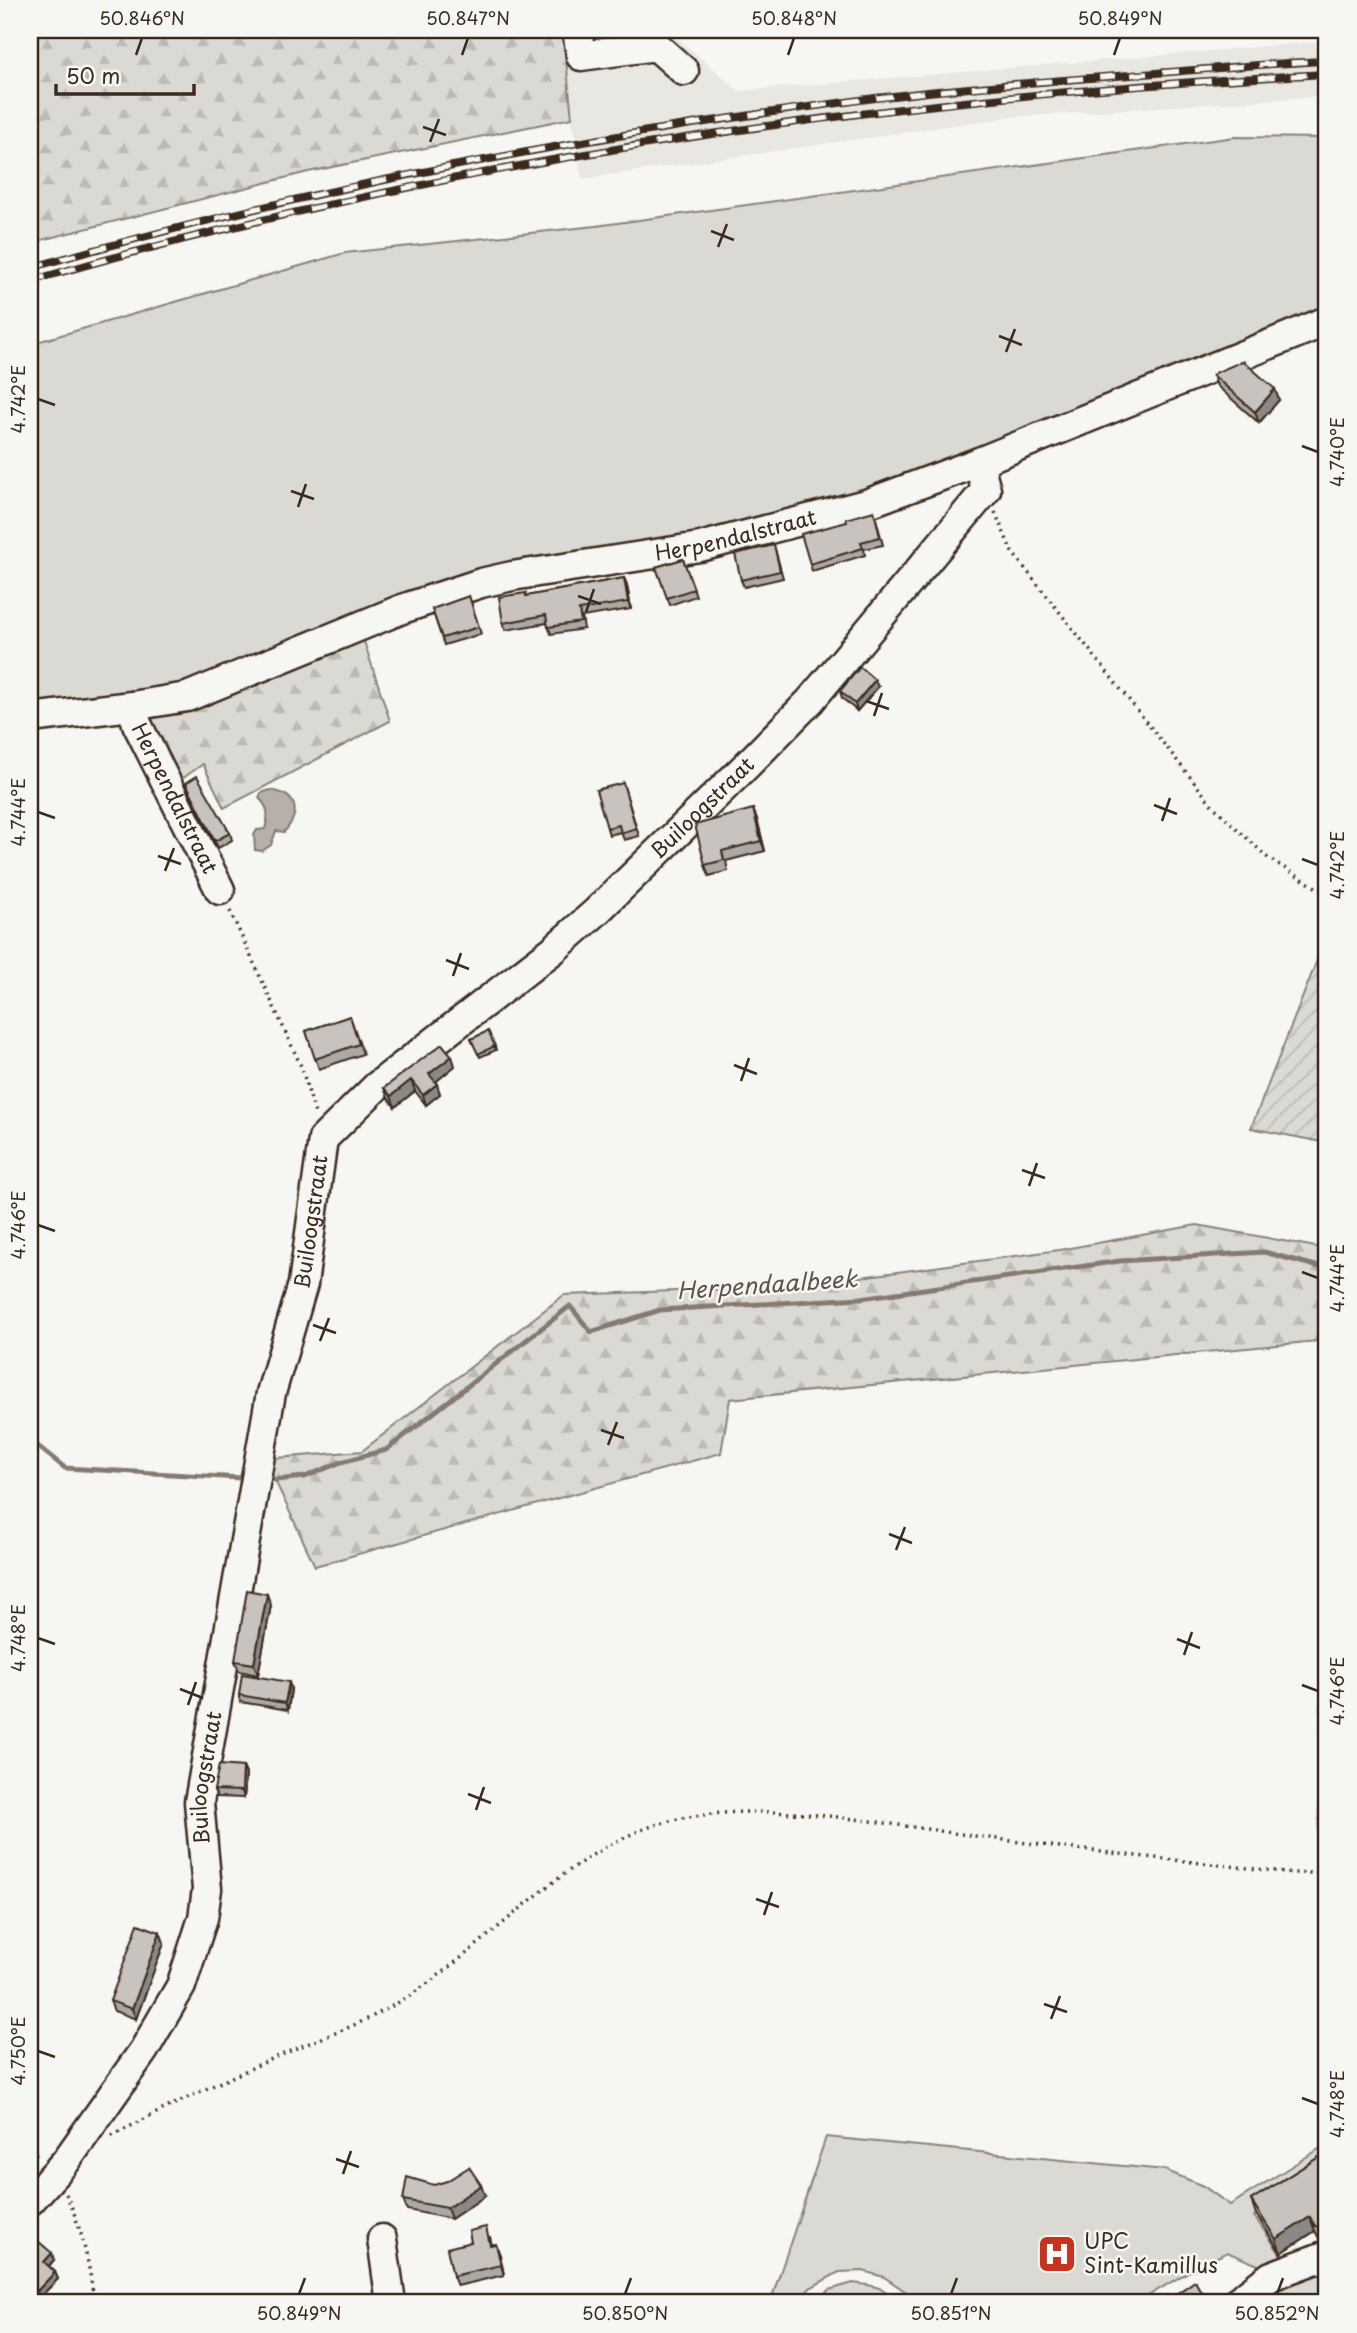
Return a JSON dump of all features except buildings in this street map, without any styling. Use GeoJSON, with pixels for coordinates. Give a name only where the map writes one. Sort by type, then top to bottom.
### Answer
{"type":"FeatureCollection","features":[{"type":"Feature","properties":{"kind":"street"},"geometry":{"type":"LineString","coordinates":[[577,30],[581,56],[656,46],[684,71]]}},
{"type":"Feature","properties":{"kind":"street","name":"Herpendalstraat"},"geometry":{"type":"LineString","coordinates":[[30,718],[132,706],[187,696],[446,593],[512,576],[700,547],[866,504],[979,462],[1327,321]]}},
{"type":"Feature","properties":{"kind":"street"},"geometry":{"type":"LineString","coordinates":[[979,462],[986,490]]}},
{"type":"Feature","properties":{"kind":"street","name":"Builoogstraat"},"geometry":{"type":"LineString","coordinates":[[30,2201],[56,2173],[136,2061],[181,1986],[203,1918],[207,1889],[199,1802],[271,1393],[303,1284],[323,1139],[377,1086],[553,950],[746,766],[810,701],[986,490]]}},
{"type":"Feature","properties":{"kind":"street","name":"Herpendalstraat"},"geometry":{"type":"LineString","coordinates":[[132,706],[137,724],[220,890]]}},
{"type":"Feature","properties":{"kind":"street"},"geometry":{"type":"LineString","coordinates":[[382,2239],[391,2303]]}},
{"type":"Feature","properties":{"kind":"street"},"geometry":{"type":"LineString","coordinates":[[1235,2303],[1271,2276],[1324,2256],[1327,2261]]}},
{"type":"Feature","properties":{"kind":"path"},"geometry":{"type":"LineString","coordinates":[[986,490],[1012,552],[1213,806],[1268,858],[1327,894]]}},
{"type":"Feature","properties":{"kind":"path"},"geometry":{"type":"LineString","coordinates":[[220,890],[301,1066],[323,1139]]}},
{"type":"Feature","properties":{"kind":"path"},"geometry":{"type":"LineString","coordinates":[[109,2138],[293,2050],[379,2013],[434,1981],[573,1868],[648,1827],[681,1818],[720,1812],[829,1817],[1046,1846],[1293,1873],[1327,1873]]}},
{"type":"Feature","properties":{"kind":"path"},"geometry":{"type":"LineString","coordinates":[[56,2173],[75,2215],[90,2269],[94,2303]]}},
{"type":"Feature","properties":{"kind":"shaded area"},"geometry":{"type":"Polygon","coordinates":[[[563,30],[668,30],[739,91],[1327,41],[1327,96],[1010,117],[582,179],[573,127],[563,30]]]}},
{"type":"Feature","properties":{"kind":"shaded area"},"geometry":{"type":"Polygon","coordinates":[[[270,790],[286,795],[295,811],[284,832],[276,831],[271,845],[262,851],[255,850],[254,835],[257,830],[265,829],[267,816],[265,805],[259,798],[261,793],[270,790]]]}},
{"type":"Feature","properties":{"kind":"green space"},"geometry":{"type":"Polygon","coordinates":[[[30,30],[563,30],[572,118],[308,172],[30,243],[30,30]]]}},
{"type":"Feature","properties":{"kind":"green space"},"geometry":{"type":"Polygon","coordinates":[[[1235,137],[1327,138],[1327,313],[856,500],[468,581],[184,690],[30,709],[30,344],[345,253],[596,226],[1235,137]]]}},
{"type":"Feature","properties":{"kind":"green space"},"geometry":{"type":"Polygon","coordinates":[[[359,626],[390,721],[224,808],[203,764],[169,788],[137,724],[158,702],[359,626]]]}},
{"type":"Feature","properties":{"kind":"green space"},"geometry":{"type":"Polygon","coordinates":[[[1327,935],[1327,1143],[1251,1128],[1327,935]]]}},
{"type":"Feature","properties":{"kind":"green space"},"geometry":{"type":"Polygon","coordinates":[[[1197,1225],[1327,1249],[1327,1340],[730,1399],[721,1453],[315,1566],[265,1459],[362,1451],[564,1295],[787,1287],[1059,1250],[1197,1225]]]}},
{"type":"Feature","properties":{"kind":"green space"},"geometry":{"type":"Polygon","coordinates":[[[1327,1401],[1327,1865],[1318,1864],[1327,1401]]]}},
{"type":"Feature","properties":{"kind":"green space","name":"UPC Sint-Kamillus"},"geometry":{"type":"Polygon","coordinates":[[[826,2137],[1165,2170],[1203,2186],[1230,2205],[1327,2144],[1327,2169],[1254,2216],[1281,2255],[1263,2267],[1227,2252],[1136,2303],[923,2303],[884,2277],[863,2271],[839,2272],[810,2288],[797,2303],[770,2303],[826,2137]]]}},
{"type":"Feature","properties":{"kind":"green space"},"geometry":{"type":"Polygon","coordinates":[[[1327,2271],[1327,2303],[1254,2303],[1299,2275],[1327,2271]]]}},
{"type":"Feature","properties":{"kind":"green space"},"geometry":{"type":"Polygon","coordinates":[[[853,2283],[883,2290],[895,2303],[814,2303],[829,2290],[853,2283]]]}},
{"type":"Feature","properties":{"kind":"waterway","name":"Herpendaalbeek"},"geometry":{"type":"LineString","coordinates":[[274,1480],[305,1477],[341,1462],[386,1450],[570,1306],[591,1332],[660,1310],[861,1298],[1120,1261],[1264,1252],[1327,1269]]}},
{"type":"Feature","properties":{"kind":"waterway","name":"Herpendaalbeek"},"geometry":{"type":"LineString","coordinates":[[30,1440],[65,1468],[241,1478]]}},
{"type":"Feature","properties":{"kind":"railway"},"geometry":{"type":"LineString","coordinates":[[30,268],[130,240],[333,191],[640,132],[923,93],[1327,61]]}},
{"type":"Feature","properties":{"kind":"railway"},"geometry":{"type":"LineString","coordinates":[[30,281],[189,238],[349,200],[672,140],[999,98],[1327,74]]}},
{"type":"Feature","properties":{"kind":"place","name":"UPC Sint-Kamillus"},"geometry":{"type":"Point","coordinates":[1057,2254]}}]}
